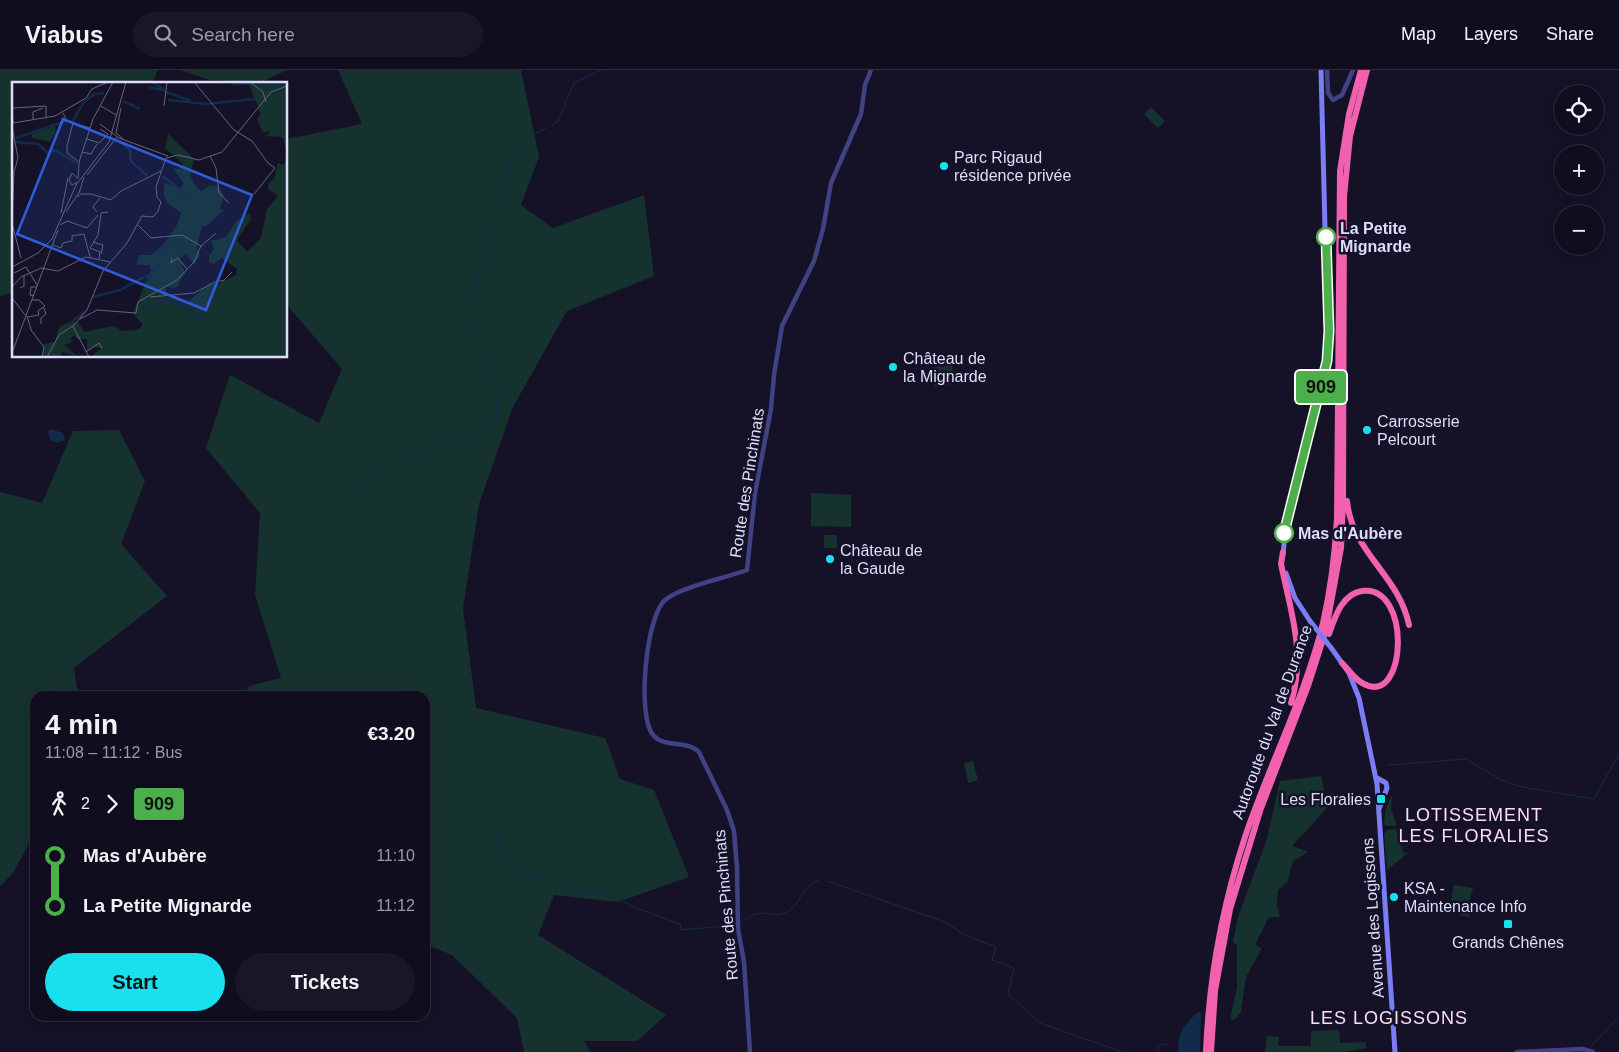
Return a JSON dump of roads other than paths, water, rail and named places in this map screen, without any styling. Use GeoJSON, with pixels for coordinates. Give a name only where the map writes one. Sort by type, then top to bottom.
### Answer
{"type":"FeatureCollection","features":[{"type":"Feature","properties":{"kind":"highway","name":"Autoroute du Val de Durance"},"geometry":{"type":"LineString","coordinates":[[1206,1052],[1210,990],[1220,927],[1246,835],[1313,656],[1322,625],[1333,570],[1337,518],[1340,171],[1349,114],[1361,70]]}},
{"type":"Feature","properties":{"kind":"highway","name":"Autoroute du Val de Durance"},"geometry":{"type":"LineString","coordinates":[[1212,1052],[1215,990],[1230,910],[1260,812],[1308,686],[1333,602],[1341,548],[1346,174],[1350,136],[1367,70]]}},
{"type":"Feature","properties":{"kind":"highway"},"geometry":{"type":"LineString","coordinates":[[1344,386],[1346,499],[1351,523],[1364,550],[1398,592],[1404,605],[1409,625]]}},
{"type":"Feature","properties":{"kind":"highway"},"geometry":{"type":"LineString","coordinates":[[1246,835],[1252,810],[1292,701],[1298,669],[1296,631],[1281,564],[1283,552]]}},
{"type":"Feature","properties":{"kind":"highway"},"geometry":{"type":"LineString","coordinates":[[1308,686],[1341,606],[1353,594],[1361,591],[1373,592],[1386,601],[1394,617],[1397,644],[1396,664],[1393,675],[1383,684],[1367,686],[1356,678],[1342,663]]}},
{"type":"Feature","properties":{"kind":"main road"},"geometry":{"type":"LineString","coordinates":[[1324,70],[1323,118],[1329,331],[1327,361],[1317,406],[1287,515],[1283,552],[1291,588],[1310,621],[1342,663],[1359,698],[1374,775],[1379,783],[1387,787],[1384,793],[1378,792]]}},
{"type":"Feature","properties":{"kind":"main road","name":"Avenue des Logissons"},"geometry":{"type":"LineString","coordinates":[[1379,783],[1375,787],[1378,792],[1394,1052]]}},
{"type":"Feature","properties":{"kind":"main road","name":"Avenue des Logissons"},"geometry":{"type":"LineString","coordinates":[[1378,812],[1384,793]]}},
{"type":"Feature","properties":{"kind":"street","name":"Route des Pinchinats"},"geometry":{"type":"LineString","coordinates":[[750,1052],[744,962],[738,929],[737,867],[734,831],[727,810],[700,752],[693,746],[658,739],[652,733],[644,697],[646,658],[658,610],[665,600],[676,593],[747,570],[755,493],[772,409],[774,375],[782,326],[814,261],[823,230],[831,183],[861,114],[865,85],[871,70]]}},
{"type":"Feature","properties":{"kind":"street"},"geometry":{"type":"LineString","coordinates":[[1324,70],[1328,93],[1333,100],[1337,100],[1342,95],[1353,70]]}},
{"type":"Feature","properties":{"kind":"street"},"geometry":{"type":"LineString","coordinates":[[1517,1052],[1583,1049],[1593,1052]]}},
{"type":"Feature","properties":{"kind":"water"},"geometry":{"type":"Polygon","coordinates":[[[51,429],[63,433],[65,440],[57,443],[51,440],[47,432],[51,429]]]}},
{"type":"Feature","properties":{"kind":"water"},"geometry":{"type":"Polygon","coordinates":[[[1198,1012],[1201,1013],[1200,1052],[1178,1052],[1179,1039],[1183,1029],[1198,1012]]]}},
{"type":"Feature","properties":{"kind":"waterway"},"geometry":{"type":"LineString","coordinates":[[552,126],[558,121],[574,83],[601,70]]}},
{"type":"Feature","properties":{"kind":"waterway"},"geometry":{"type":"LineString","coordinates":[[470,313],[483,250],[498,209],[501,191],[510,179],[511,160],[529,137],[546,128]]}},
{"type":"Feature","properties":{"kind":"waterway"},"geometry":{"type":"LineString","coordinates":[[349,484],[362,480],[396,462],[424,455],[441,445],[475,438],[497,422],[496,386],[470,317]]}},
{"type":"Feature","properties":{"kind":"waterway"},"geometry":{"type":"LineString","coordinates":[[1388,765],[1466,759],[1501,780],[1522,787],[1594,799],[1619,754]]}},
{"type":"Feature","properties":{"kind":"waterway"},"geometry":{"type":"LineString","coordinates":[[496,833],[499,850],[510,865],[521,875],[554,880],[581,893],[606,892],[634,907],[680,924],[681,930],[736,925]]}},
{"type":"Feature","properties":{"kind":"waterway"},"geometry":{"type":"LineString","coordinates":[[743,922],[756,914],[781,914],[787,912],[796,905],[805,890],[813,882],[819,880]]}},
{"type":"Feature","properties":{"kind":"waterway"},"geometry":{"type":"LineString","coordinates":[[827,881],[945,922],[965,935],[996,947],[992,960],[1014,968],[1008,994],[1040,1023],[1122,1052]]}},
{"type":"Feature","properties":{"kind":"waterway"},"geometry":{"type":"LineString","coordinates":[[1592,1045],[1619,1017]]}},
{"type":"Feature","properties":{"kind":"waterway"},"geometry":{"type":"LineString","coordinates":[[1158,1052],[1158,1045],[1167,1044]]}},
{"type":"Feature","properties":{"kind":"place","name":"Parc Rigaud résidence privée"},"geometry":{"type":"Point","coordinates":[944,166]}},
{"type":"Feature","properties":{"kind":"place","name":"La Petite Mignarde"},"geometry":{"type":"Point","coordinates":[1326,237]}},
{"type":"Feature","properties":{"kind":"place","name":"Château de la Mignarde"},"geometry":{"type":"Point","coordinates":[893,367]}},
{"type":"Feature","properties":{"kind":"place","name":"Carrosserie Pelcourt"},"geometry":{"type":"Point","coordinates":[1367,430]}},
{"type":"Feature","properties":{"kind":"place","name":"Mas d'Aubère"},"geometry":{"type":"Point","coordinates":[1284,533]}},
{"type":"Feature","properties":{"kind":"place","name":"Château de la Gaude"},"geometry":{"type":"Point","coordinates":[830,559]}},
{"type":"Feature","properties":{"kind":"place","name":"Les Floralies"},"geometry":{"type":"Point","coordinates":[1381,799]}},
{"type":"Feature","properties":{"kind":"place","name":"KSA - Maintenance Info"},"geometry":{"type":"Point","coordinates":[1394,897]}},
{"type":"Feature","properties":{"kind":"place","name":"Grands Chênes"},"geometry":{"type":"Point","coordinates":[1508,924]}},
{"type":"Feature","properties":{"kind":"district","name":"LOTISSEMENT LES FLORALIES"},"geometry":{"type":"Point","coordinates":[1474,825]}},
{"type":"Feature","properties":{"kind":"district","name":"LES LOGISSONS"},"geometry":{"type":"Point","coordinates":[1389,1018]}}]}
